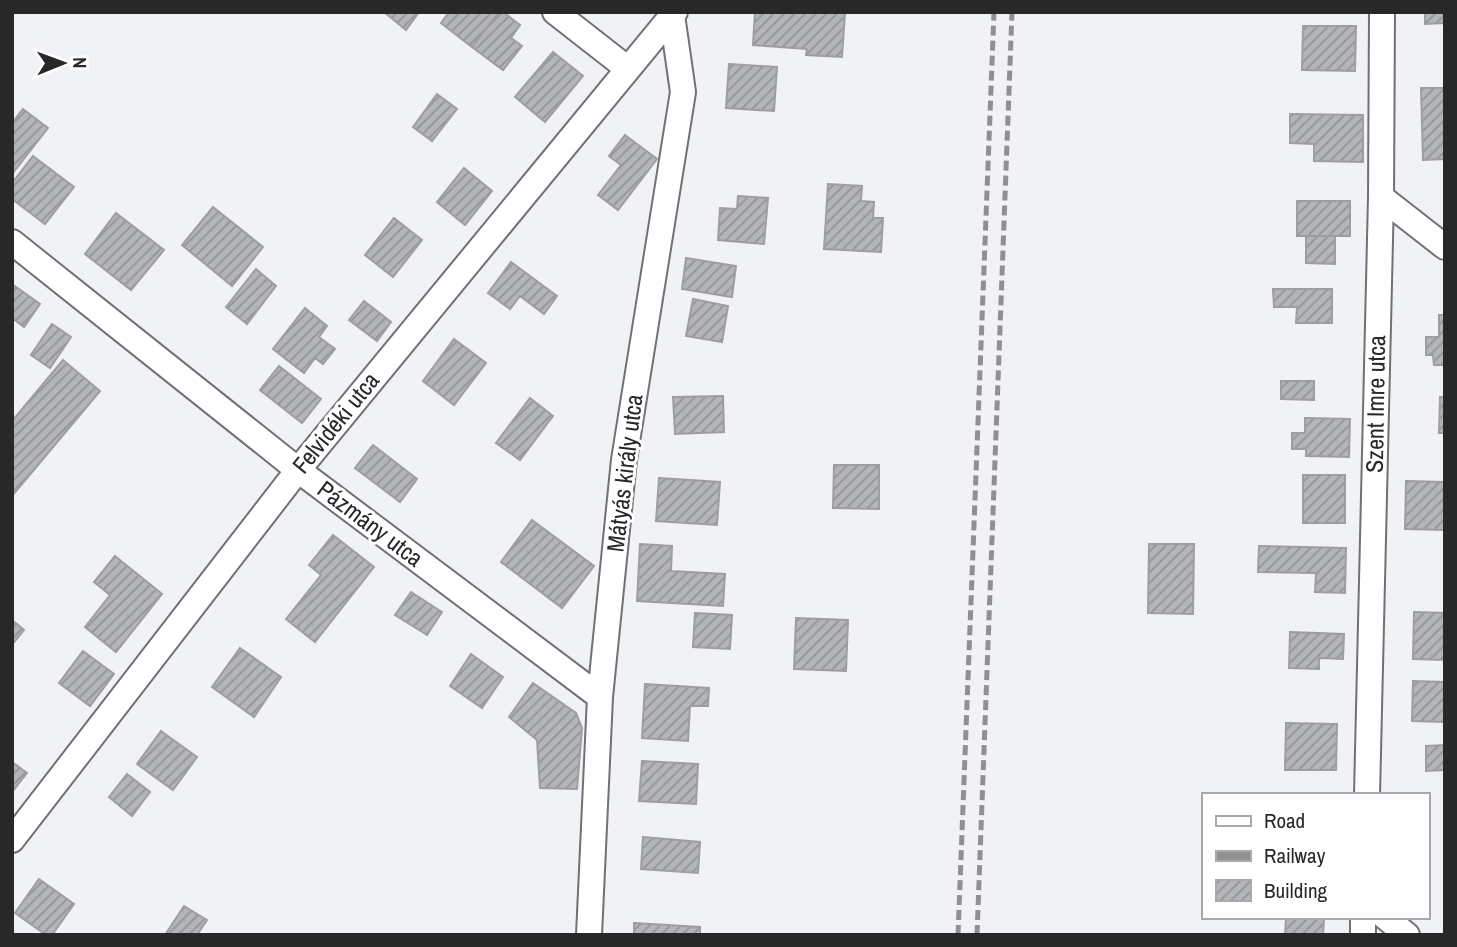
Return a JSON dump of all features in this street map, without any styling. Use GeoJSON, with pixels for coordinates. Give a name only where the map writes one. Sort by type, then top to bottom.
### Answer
{"type":"FeatureCollection","features":[{"type":"Feature","properties":{"kind":"street"},"geometry":{"type":"LineString","coordinates":[[555,12],[628,69]]}},
{"type":"Feature","properties":{"kind":"street","name":"Szent Imre utca"},"geometry":{"type":"LineString","coordinates":[[1367,793],[1381,197],[1382,12]]}},
{"type":"Feature","properties":{"kind":"street","name":"Felvidéki utca"},"geometry":{"type":"LineString","coordinates":[[12,840],[298,470],[673,14]]}},
{"type":"Feature","properties":{"kind":"street","name":"Mátyás király utca"},"geometry":{"type":"LineString","coordinates":[[589,935],[600,697],[624,460],[683,92],[673,14]]}},
{"type":"Feature","properties":{"kind":"street"},"geometry":{"type":"LineString","coordinates":[[1381,197],[1445,247]]}},
{"type":"Feature","properties":{"kind":"street","name":"Pázmány utca"},"geometry":{"type":"LineString","coordinates":[[12,242],[298,470],[600,697]]}},
{"type":"Feature","properties":{"kind":"street"},"geometry":{"type":"LineString","coordinates":[[1388,919],[1408,935]]}},
{"type":"Feature","properties":{"kind":"building"},"geometry":{"type":"Polygon","coordinates":[[[384,12],[419,12],[406,30],[384,12]]]}},
{"type":"Feature","properties":{"kind":"building"},"geometry":{"type":"Polygon","coordinates":[[[449,12],[499,12],[472,47],[441,23],[449,12]]]}},
{"type":"Feature","properties":{"kind":"building"},"geometry":{"type":"Polygon","coordinates":[[[499,12],[503,12],[520,25],[511,38],[522,46],[503,70],[472,47],[499,12]]]}},
{"type":"Feature","properties":{"kind":"building"},"geometry":{"type":"Polygon","coordinates":[[[755,12],[845,13],[842,57],[806,55],[807,49],[753,45],[755,12]]]}},
{"type":"Feature","properties":{"kind":"building"},"geometry":{"type":"Polygon","coordinates":[[[1425,12],[1445,12],[1445,23],[1425,24],[1425,12]]]}},
{"type":"Feature","properties":{"kind":"building"},"geometry":{"type":"Polygon","coordinates":[[[1303,26],[1356,26],[1355,71],[1302,70],[1303,26]]]}},
{"type":"Feature","properties":{"kind":"building"},"geometry":{"type":"Polygon","coordinates":[[[553,52],[583,76],[545,122],[515,97],[553,52]]]}},
{"type":"Feature","properties":{"kind":"building"},"geometry":{"type":"Polygon","coordinates":[[[729,64],[777,67],[774,111],[726,108],[729,64]]]}},
{"type":"Feature","properties":{"kind":"building"},"geometry":{"type":"Polygon","coordinates":[[[1421,88],[1445,88],[1445,159],[1423,160],[1421,88]]]}},
{"type":"Feature","properties":{"kind":"building"},"geometry":{"type":"Polygon","coordinates":[[[437,94],[457,109],[432,141],[413,127],[437,94]]]}},
{"type":"Feature","properties":{"kind":"building"},"geometry":{"type":"Polygon","coordinates":[[[23,109],[48,128],[12,174],[12,123],[23,109]]]}},
{"type":"Feature","properties":{"kind":"building"},"geometry":{"type":"Polygon","coordinates":[[[1290,114],[1363,115],[1363,162],[1314,161],[1314,144],[1290,143],[1290,114]]]}},
{"type":"Feature","properties":{"kind":"building"},"geometry":{"type":"Polygon","coordinates":[[[625,135],[657,159],[618,210],[598,195],[621,165],[609,156],[625,135]]]}},
{"type":"Feature","properties":{"kind":"building"},"geometry":{"type":"Polygon","coordinates":[[[33,156],[74,187],[45,224],[12,199],[12,183],[33,156]]]}},
{"type":"Feature","properties":{"kind":"building"},"geometry":{"type":"Polygon","coordinates":[[[464,168],[492,191],[465,225],[437,202],[464,168]]]}},
{"type":"Feature","properties":{"kind":"building"},"geometry":{"type":"Polygon","coordinates":[[[828,184],[862,186],[861,201],[874,202],[873,218],[883,218],[881,252],[824,249],[828,184]]]}},
{"type":"Feature","properties":{"kind":"building"},"geometry":{"type":"Polygon","coordinates":[[[738,196],[768,198],[764,244],[718,240],[720,208],[737,209],[738,196]]]}},
{"type":"Feature","properties":{"kind":"building"},"geometry":{"type":"Polygon","coordinates":[[[1297,201],[1350,201],[1350,236],[1297,236],[1297,201]]]}},
{"type":"Feature","properties":{"kind":"building"},"geometry":{"type":"Polygon","coordinates":[[[213,207],[263,247],[232,286],[182,245],[213,207]]]}},
{"type":"Feature","properties":{"kind":"building"},"geometry":{"type":"Polygon","coordinates":[[[116,213],[164,250],[131,290],[85,254],[116,213]]]}},
{"type":"Feature","properties":{"kind":"building"},"geometry":{"type":"Polygon","coordinates":[[[394,218],[422,240],[393,277],[365,255],[394,218]]]}},
{"type":"Feature","properties":{"kind":"building"},"geometry":{"type":"Polygon","coordinates":[[[1306,236],[1335,236],[1335,264],[1306,263],[1306,236]]]}},
{"type":"Feature","properties":{"kind":"building"},"geometry":{"type":"Polygon","coordinates":[[[686,258],[736,266],[732,297],[682,289],[686,258]]]}},
{"type":"Feature","properties":{"kind":"building"},"geometry":{"type":"Polygon","coordinates":[[[511,262],[557,296],[544,314],[520,296],[510,309],[488,293],[511,262]]]}},
{"type":"Feature","properties":{"kind":"building"},"geometry":{"type":"Polygon","coordinates":[[[256,269],[276,286],[247,324],[226,307],[256,269]]]}},
{"type":"Feature","properties":{"kind":"building"},"geometry":{"type":"Polygon","coordinates":[[[12,284],[40,304],[24,327],[12,318],[12,284]]]}},
{"type":"Feature","properties":{"kind":"building"},"geometry":{"type":"Polygon","coordinates":[[[1273,289],[1332,289],[1332,323],[1296,323],[1297,307],[1274,307],[1273,289]]]}},
{"type":"Feature","properties":{"kind":"building"},"geometry":{"type":"Polygon","coordinates":[[[693,299],[728,306],[722,342],[686,336],[693,299]]]}},
{"type":"Feature","properties":{"kind":"building"},"geometry":{"type":"Polygon","coordinates":[[[364,301],[391,322],[377,341],[349,320],[364,301]]]}},
{"type":"Feature","properties":{"kind":"building"},"geometry":{"type":"Polygon","coordinates":[[[305,308],[327,326],[319,337],[335,349],[323,364],[315,358],[304,373],[273,349],[305,308]]]}},
{"type":"Feature","properties":{"kind":"building"},"geometry":{"type":"Polygon","coordinates":[[[1439,315],[1445,315],[1445,365],[1434,365],[1433,355],[1426,355],[1426,337],[1439,337],[1439,315]]]}},
{"type":"Feature","properties":{"kind":"building"},"geometry":{"type":"Polygon","coordinates":[[[52,324],[71,337],[50,368],[31,355],[52,324]]]}},
{"type":"Feature","properties":{"kind":"building"},"geometry":{"type":"Polygon","coordinates":[[[454,339],[486,363],[454,405],[423,381],[454,339]]]}},
{"type":"Feature","properties":{"kind":"building"},"geometry":{"type":"Polygon","coordinates":[[[63,360],[100,391],[12,496],[12,421],[63,360]]]}},
{"type":"Feature","properties":{"kind":"building"},"geometry":{"type":"Polygon","coordinates":[[[279,366],[321,399],[302,423],[260,390],[279,366]]]}},
{"type":"Feature","properties":{"kind":"building"},"geometry":{"type":"Polygon","coordinates":[[[1281,381],[1314,381],[1314,400],[1281,399],[1281,381]]]}},
{"type":"Feature","properties":{"kind":"building"},"geometry":{"type":"Polygon","coordinates":[[[723,396],[724,432],[675,434],[673,397],[723,396]]]}},
{"type":"Feature","properties":{"kind":"building"},"geometry":{"type":"Polygon","coordinates":[[[1440,397],[1445,397],[1445,433],[1439,433],[1440,397]]]}},
{"type":"Feature","properties":{"kind":"building"},"geometry":{"type":"Polygon","coordinates":[[[530,398],[553,416],[520,460],[496,443],[530,398]]]}},
{"type":"Feature","properties":{"kind":"building"},"geometry":{"type":"Polygon","coordinates":[[[1305,418],[1350,419],[1349,457],[1306,456],[1306,449],[1292,449],[1292,433],[1305,433],[1305,418]]]}},
{"type":"Feature","properties":{"kind":"building"},"geometry":{"type":"Polygon","coordinates":[[[373,445],[417,479],[400,502],[355,468],[373,445]]]}},
{"type":"Feature","properties":{"kind":"building"},"geometry":{"type":"Polygon","coordinates":[[[834,465],[879,465],[879,509],[833,508],[834,465]]]}},
{"type":"Feature","properties":{"kind":"building"},"geometry":{"type":"Polygon","coordinates":[[[1303,475],[1345,475],[1345,523],[1303,523],[1303,475]]]}},
{"type":"Feature","properties":{"kind":"building"},"geometry":{"type":"Polygon","coordinates":[[[659,478],[720,482],[717,525],[656,521],[659,478]]]}},
{"type":"Feature","properties":{"kind":"building"},"geometry":{"type":"Polygon","coordinates":[[[1406,481],[1445,482],[1445,530],[1405,529],[1406,481]]]}},
{"type":"Feature","properties":{"kind":"building"},"geometry":{"type":"Polygon","coordinates":[[[532,520],[594,566],[562,608],[501,562],[532,520]]]}},
{"type":"Feature","properties":{"kind":"building"},"geometry":{"type":"Polygon","coordinates":[[[333,535],[374,567],[315,642],[286,619],[321,575],[309,565],[333,535]]]}},
{"type":"Feature","properties":{"kind":"building"},"geometry":{"type":"Polygon","coordinates":[[[640,544],[672,546],[671,571],[725,574],[723,606],[637,601],[640,544]]]}},
{"type":"Feature","properties":{"kind":"building"},"geometry":{"type":"Polygon","coordinates":[[[1149,544],[1194,544],[1193,614],[1148,613],[1149,544]]]}},
{"type":"Feature","properties":{"kind":"building"},"geometry":{"type":"Polygon","coordinates":[[[1259,546],[1346,548],[1345,593],[1315,592],[1316,573],[1258,572],[1259,546]]]}},
{"type":"Feature","properties":{"kind":"building"},"geometry":{"type":"Polygon","coordinates":[[[115,556],[162,594],[116,652],[85,627],[110,595],[94,582],[115,556]]]}},
{"type":"Feature","properties":{"kind":"building"},"geometry":{"type":"Polygon","coordinates":[[[411,592],[442,612],[427,635],[395,615],[411,592]]]}},
{"type":"Feature","properties":{"kind":"building"},"geometry":{"type":"Polygon","coordinates":[[[1414,612],[1445,613],[1445,660],[1413,659],[1414,612]]]}},
{"type":"Feature","properties":{"kind":"building"},"geometry":{"type":"Polygon","coordinates":[[[695,613],[732,615],[730,649],[693,647],[695,613]]]}},
{"type":"Feature","properties":{"kind":"building"},"geometry":{"type":"Polygon","coordinates":[[[796,618],[848,620],[846,671],[794,669],[796,618]]]}},
{"type":"Feature","properties":{"kind":"building"},"geometry":{"type":"Polygon","coordinates":[[[12,620],[24,630],[12,645],[12,620]]]}},
{"type":"Feature","properties":{"kind":"building"},"geometry":{"type":"Polygon","coordinates":[[[1290,632],[1344,634],[1343,659],[1319,658],[1319,669],[1289,668],[1290,632]]]}},
{"type":"Feature","properties":{"kind":"building"},"geometry":{"type":"Polygon","coordinates":[[[240,648],[281,677],[254,717],[212,687],[240,648]]]}},
{"type":"Feature","properties":{"kind":"building"},"geometry":{"type":"Polygon","coordinates":[[[83,651],[114,674],[90,706],[59,683],[83,651]]]}},
{"type":"Feature","properties":{"kind":"building"},"geometry":{"type":"Polygon","coordinates":[[[471,654],[503,677],[482,708],[450,686],[471,654]]]}},
{"type":"Feature","properties":{"kind":"building"},"geometry":{"type":"Polygon","coordinates":[[[1413,681],[1445,682],[1445,722],[1412,721],[1413,681]]]}},
{"type":"Feature","properties":{"kind":"building"},"geometry":{"type":"Polygon","coordinates":[[[533,683],[576,713],[582,728],[577,789],[540,788],[537,740],[509,717],[533,683]]]}},
{"type":"Feature","properties":{"kind":"building"},"geometry":{"type":"Polygon","coordinates":[[[645,684],[709,688],[708,706],[690,706],[688,741],[642,738],[645,684]]]}},
{"type":"Feature","properties":{"kind":"building"},"geometry":{"type":"Polygon","coordinates":[[[1286,723],[1337,724],[1336,770],[1285,770],[1286,723]]]}},
{"type":"Feature","properties":{"kind":"building"},"geometry":{"type":"Polygon","coordinates":[[[161,731],[197,757],[173,790],[137,764],[161,731]]]}},
{"type":"Feature","properties":{"kind":"building"},"geometry":{"type":"Polygon","coordinates":[[[1445,745],[1445,770],[1426,771],[1426,746],[1445,745]]]}},
{"type":"Feature","properties":{"kind":"building"},"geometry":{"type":"Polygon","coordinates":[[[642,761],[698,764],[696,804],[639,801],[642,761]]]}},
{"type":"Feature","properties":{"kind":"building"},"geometry":{"type":"Polygon","coordinates":[[[12,762],[27,773],[12,792],[12,762]]]}},
{"type":"Feature","properties":{"kind":"building"},"geometry":{"type":"Polygon","coordinates":[[[127,774],[150,792],[132,816],[109,797],[127,774]]]}},
{"type":"Feature","properties":{"kind":"building"},"geometry":{"type":"Polygon","coordinates":[[[643,837],[700,842],[698,873],[641,869],[643,837]]]}},
{"type":"Feature","properties":{"kind":"building"},"geometry":{"type":"Polygon","coordinates":[[[39,879],[74,904],[52,935],[46,935],[15,913],[39,879]]]}},
{"type":"Feature","properties":{"kind":"building"},"geometry":{"type":"Polygon","coordinates":[[[184,906],[207,920],[197,935],[165,935],[184,906]]]}},
{"type":"Feature","properties":{"kind":"building"},"geometry":{"type":"Polygon","coordinates":[[[1286,919],[1324,919],[1323,935],[1285,935],[1286,919]]]}},
{"type":"Feature","properties":{"kind":"building"},"geometry":{"type":"Polygon","coordinates":[[[634,923],[700,927],[700,935],[634,935],[634,923]]]}},
{"type":"Feature","properties":{"kind":"railway"},"geometry":{"type":"LineString","coordinates":[[958,935],[994,12]]}},
{"type":"Feature","properties":{"kind":"railway"},"geometry":{"type":"LineString","coordinates":[[977,935],[1012,12]]}}]}
